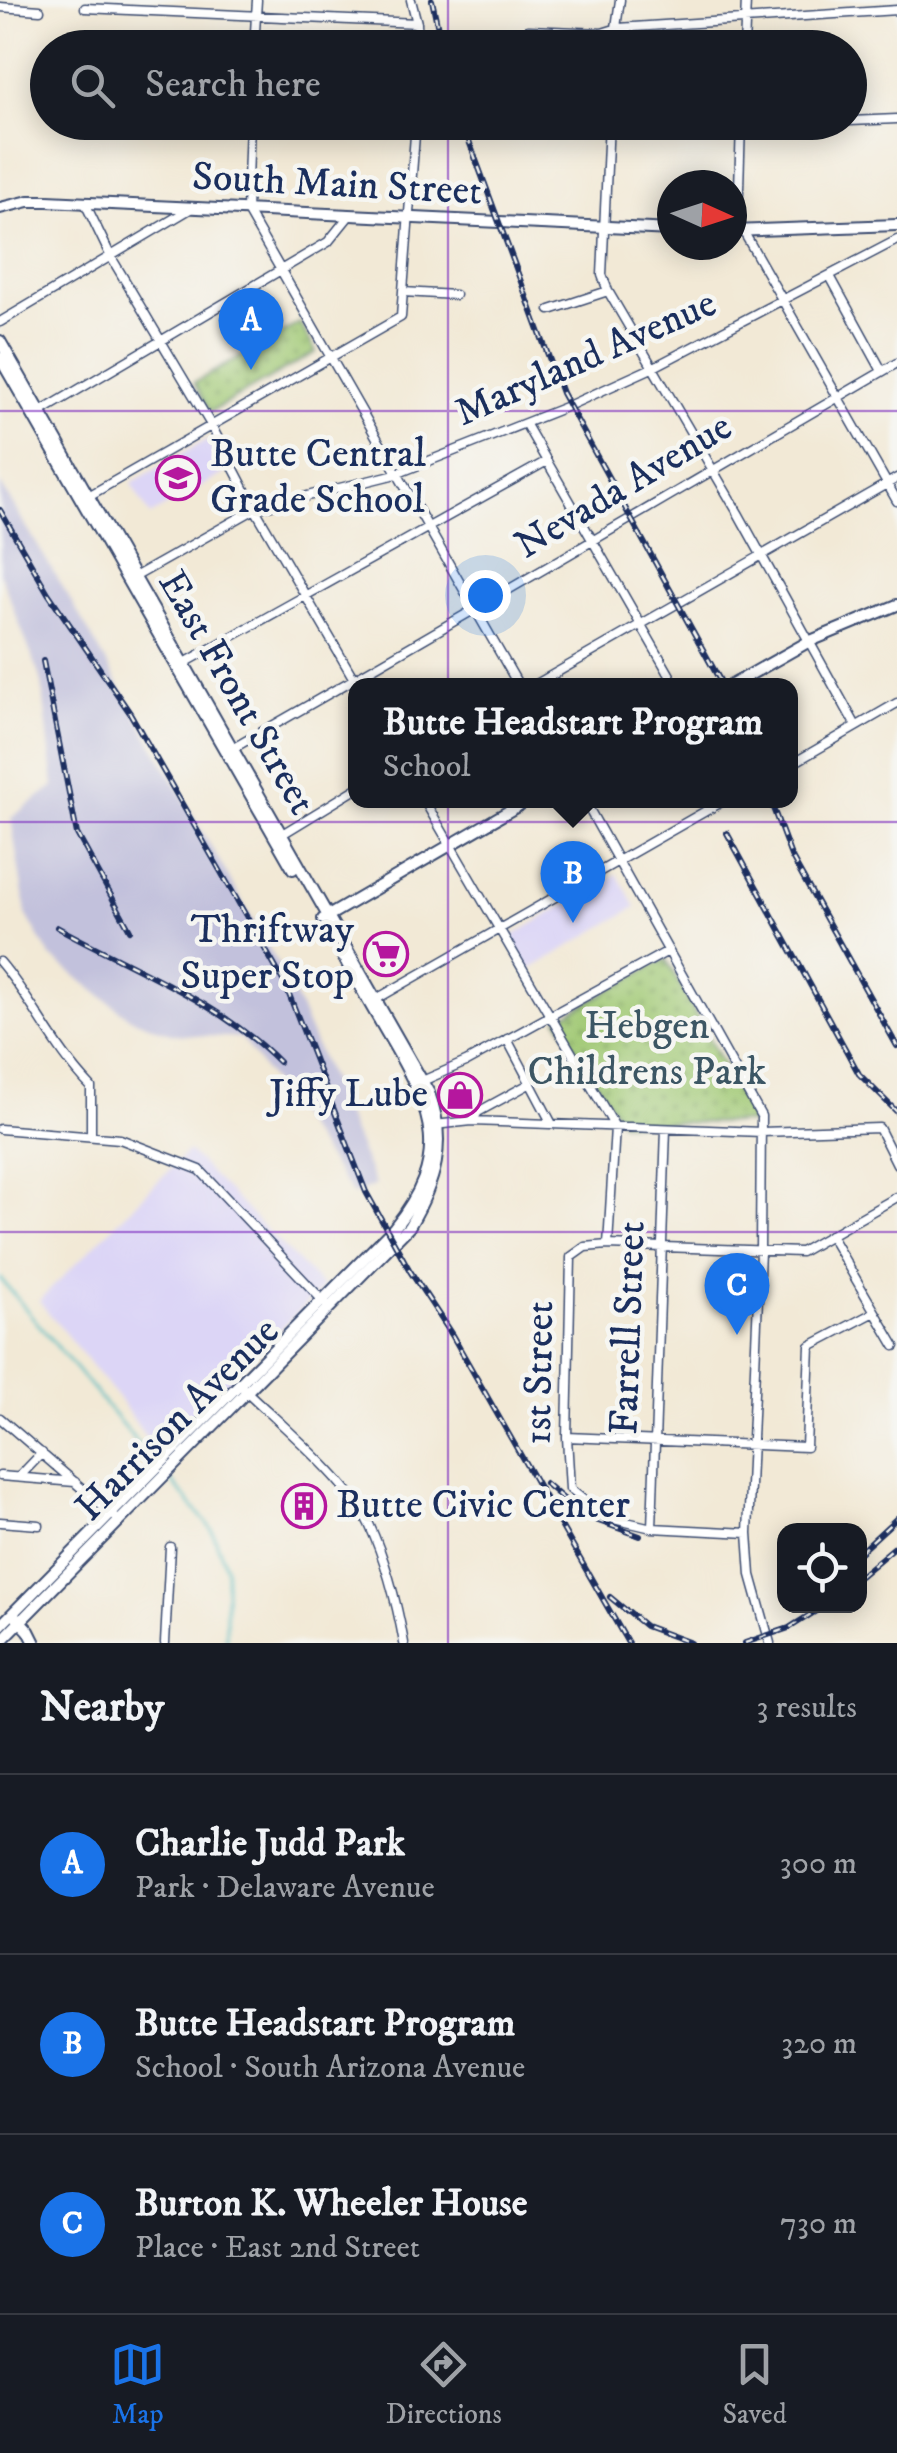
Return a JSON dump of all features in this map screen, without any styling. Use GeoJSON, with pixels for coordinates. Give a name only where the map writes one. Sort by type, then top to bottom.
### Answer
{"type":"FeatureCollection","features":[{"type":"Feature","properties":{"kind":"main road","name":"South Main Street"},"geometry":{"type":"LineString","coordinates":[[0,208],[29,201],[657,230]]}},
{"type":"Feature","properties":{"kind":"main road"},"geometry":{"type":"LineString","coordinates":[[747,231],[897,225]]}},
{"type":"Feature","properties":{"kind":"main road","name":"East Front Street"},"geometry":{"type":"LineString","coordinates":[[0,340],[37,414],[419,1082],[435,1125],[435,1174],[422,1206],[396,1234]]}},
{"type":"Feature","properties":{"kind":"main road","name":"East Front Street"},"geometry":{"type":"LineString","coordinates":[[0,358],[37,414]]}},
{"type":"Feature","properties":{"kind":"main road"},"geometry":{"type":"LineString","coordinates":[[744,678],[808,642],[897,605]]}},
{"type":"Feature","properties":{"kind":"main road"},"geometry":{"type":"LineString","coordinates":[[325,918],[514,808]]}},
{"type":"Feature","properties":{"kind":"main road","name":"Harrison Avenue"},"geometry":{"type":"LineString","coordinates":[[0,1642],[16,1618],[326,1304],[384,1238],[396,1234]]}},
{"type":"Feature","properties":{"kind":"main road","name":"Harrison Avenue"},"geometry":{"type":"LineString","coordinates":[[326,1304],[361,1278],[396,1234]]}},
{"type":"Feature","properties":{"kind":"main road"},"geometry":{"type":"LineString","coordinates":[[361,1278],[360,1269],[384,1238]]}},
{"type":"Feature","properties":{"kind":"main road"},"geometry":{"type":"LineString","coordinates":[[16,1618],[35,1643]]}},
{"type":"Feature","properties":{"kind":"main road","name":"Harrison Avenue"},"geometry":{"type":"LineString","coordinates":[[0,1626],[16,1618]]}},
{"type":"Feature","properties":{"kind":"street"},"geometry":{"type":"LineString","coordinates":[[255,30],[257,0]]}},
{"type":"Feature","properties":{"kind":"street"},"geometry":{"type":"LineString","coordinates":[[410,0],[417,30]]}},
{"type":"Feature","properties":{"kind":"street"},"geometry":{"type":"LineString","coordinates":[[618,28],[620,0]]}},
{"type":"Feature","properties":{"kind":"street"},"geometry":{"type":"LineString","coordinates":[[745,30],[746,0]]}},
{"type":"Feature","properties":{"kind":"street"},"geometry":{"type":"LineString","coordinates":[[0,7],[40,10]]}},
{"type":"Feature","properties":{"kind":"street"},"geometry":{"type":"LineString","coordinates":[[85,8],[417,23]]}},
{"type":"Feature","properties":{"kind":"street"},"geometry":{"type":"LineString","coordinates":[[612,30],[897,10]]}},
{"type":"Feature","properties":{"kind":"street"},"geometry":{"type":"LineString","coordinates":[[867,120],[897,119]]}},
{"type":"Feature","properties":{"kind":"street"},"geometry":{"type":"LineString","coordinates":[[249,140],[246,211],[513,678]]}},
{"type":"Feature","properties":{"kind":"street"},"geometry":{"type":"LineString","coordinates":[[85,498],[402,317],[415,140]]}},
{"type":"Feature","properties":{"kind":"street"},"geometry":{"type":"LineString","coordinates":[[607,140],[602,275],[608,291],[856,726]]}},
{"type":"Feature","properties":{"kind":"street"},"geometry":{"type":"LineString","coordinates":[[740,170],[741,140]]}},
{"type":"Feature","properties":{"kind":"street"},"geometry":{"type":"LineString","coordinates":[[84,203],[111,257],[163,340],[355,678]]}},
{"type":"Feature","properties":{"kind":"street"},"geometry":{"type":"LineString","coordinates":[[0,322],[192,208]]}},
{"type":"Feature","properties":{"kind":"street"},"geometry":{"type":"LineString","coordinates":[[37,414],[328,242],[349,216]]}},
{"type":"Feature","properties":{"kind":"street","name":"Maryland Avenue"},"geometry":{"type":"LineString","coordinates":[[131,579],[256,509],[396,474],[654,367],[897,240]]}},
{"type":"Feature","properties":{"kind":"street"},"geometry":{"type":"LineString","coordinates":[[747,244],[784,300],[897,500]]}},
{"type":"Feature","properties":{"kind":"street"},"geometry":{"type":"LineString","coordinates":[[830,278],[882,371]]}},
{"type":"Feature","properties":{"kind":"street"},"geometry":{"type":"LineString","coordinates":[[550,310],[608,291]]}},
{"type":"Feature","properties":{"kind":"street"},"geometry":{"type":"LineString","coordinates":[[404,292],[455,295]]}},
{"type":"Feature","properties":{"kind":"street","name":"Nevada Avenue"},"geometry":{"type":"LineString","coordinates":[[363,678],[712,468],[897,363]]}},
{"type":"Feature","properties":{"kind":"street"},"geometry":{"type":"LineString","coordinates":[[525,423],[671,678]]}},
{"type":"Feature","properties":{"kind":"street"},"geometry":{"type":"LineString","coordinates":[[180,666],[547,461]]}},
{"type":"Feature","properties":{"kind":"street"},"geometry":{"type":"LineString","coordinates":[[547,678],[897,478]]}},
{"type":"Feature","properties":{"kind":"street","name":"Nevada Avenue"},"geometry":{"type":"LineString","coordinates":[[230,750],[348,687]]}},
{"type":"Feature","properties":{"kind":"street"},"geometry":{"type":"LineString","coordinates":[[798,760],[897,703]]}},
{"type":"Feature","properties":{"kind":"street"},"geometry":{"type":"LineString","coordinates":[[278,836],[348,794]]}},
{"type":"Feature","properties":{"kind":"street"},"geometry":{"type":"LineString","coordinates":[[429,808],[615,1128],[608,1244],[801,1252],[897,1197]]}},
{"type":"Feature","properties":{"kind":"street"},"geometry":{"type":"LineString","coordinates":[[589,808],[754,1102],[762,1132],[748,1533],[751,1575],[770,1643]]}},
{"type":"Feature","properties":{"kind":"street"},"geometry":{"type":"LineString","coordinates":[[372,1001],[710,808]]}},
{"type":"Feature","properties":{"kind":"street"},"geometry":{"type":"LineString","coordinates":[[419,1082],[668,951]]}},
{"type":"Feature","properties":{"kind":"street"},"geometry":{"type":"LineString","coordinates":[[0,962],[19,985],[52,1042],[91,1087],[90,1134]]}},
{"type":"Feature","properties":{"kind":"street"},"geometry":{"type":"LineString","coordinates":[[507,1039],[552,1124]]}},
{"type":"Feature","properties":{"kind":"street"},"geometry":{"type":"LineString","coordinates":[[472,1121],[478,1112],[531,1082]]}},
{"type":"Feature","properties":{"kind":"street"},"geometry":{"type":"LineString","coordinates":[[435,1125],[472,1121],[762,1132],[879,1128],[897,1164]]}},
{"type":"Feature","properties":{"kind":"street"},"geometry":{"type":"LineString","coordinates":[[0,1129],[90,1134],[133,1143],[200,1170],[326,1304]]}},
{"type":"Feature","properties":{"kind":"street","name":"Farrell Street"},"geometry":{"type":"LineString","coordinates":[[652,1528],[666,1129]]}},
{"type":"Feature","properties":{"kind":"street"},"geometry":{"type":"LineString","coordinates":[[830,1235],[894,1346]]}},
{"type":"Feature","properties":{"kind":"street","name":"1st Street"},"geometry":{"type":"LineString","coordinates":[[608,1244],[586,1247],[572,1258],[567,1437],[570,1489],[605,1517],[652,1528]]}},
{"type":"Feature","properties":{"kind":"street"},"geometry":{"type":"LineString","coordinates":[[567,1437],[806,1447],[810,1346],[875,1312]]}},
{"type":"Feature","properties":{"kind":"street"},"geometry":{"type":"LineString","coordinates":[[243,1387],[350,1493],[369,1524],[404,1643]]}},
{"type":"Feature","properties":{"kind":"street"},"geometry":{"type":"LineString","coordinates":[[0,1418],[115,1516]]}},
{"type":"Feature","properties":{"kind":"street"},"geometry":{"type":"LineString","coordinates":[[20,1478],[42,1453]]}},
{"type":"Feature","properties":{"kind":"street"},"geometry":{"type":"LineString","coordinates":[[0,1476],[76,1482]]}},
{"type":"Feature","properties":{"kind":"street"},"geometry":{"type":"LineString","coordinates":[[0,1522],[39,1525]]}},
{"type":"Feature","properties":{"kind":"street"},"geometry":{"type":"LineString","coordinates":[[652,1528],[748,1533]]}},
{"type":"Feature","properties":{"kind":"street"},"geometry":{"type":"LineString","coordinates":[[165,1643],[170,1546]]}},
{"type":"Feature","properties":{"kind":"shaded area","name":"Butte Central Grade School"},"geometry":{"type":"Polygon","coordinates":[[[207,440],[225,473],[150,516],[131,483],[207,440]]]}},
{"type":"Feature","properties":{"kind":"shaded area"},"geometry":{"type":"Polygon","coordinates":[[[0,483],[291,987],[375,1185],[353,1195],[241,1038],[173,1034],[130,1018],[50,956],[26,914],[11,818],[54,786],[42,683],[0,573],[0,483]]]}},
{"type":"Feature","properties":{"kind":"shaded area"},"geometry":{"type":"Polygon","coordinates":[[[617,874],[636,907],[528,971],[509,938],[617,874]]]}},
{"type":"Feature","properties":{"kind":"shaded area"},"geometry":{"type":"Polygon","coordinates":[[[188,1151],[323,1287],[157,1453],[39,1301],[188,1151]]]}},
{"type":"Feature","properties":{"kind":"green space"},"geometry":{"type":"Polygon","coordinates":[[[300,323],[316,352],[210,412],[194,383],[300,323]]]}},
{"type":"Feature","properties":{"kind":"green space","name":"Hebgen Childrens Park"},"geometry":{"type":"Polygon","coordinates":[[[666,959],[754,1123],[621,1122],[558,1019],[666,959]]]}},
{"type":"Feature","properties":{"kind":"waterway"},"geometry":{"type":"LineString","coordinates":[[0,1278],[150,1458]]}},
{"type":"Feature","properties":{"kind":"waterway"},"geometry":{"type":"LineString","coordinates":[[171,1480],[212,1530],[226,1568],[226,1643]]}},
{"type":"Feature","properties":{"kind":"railway"},"geometry":{"type":"LineString","coordinates":[[432,0],[438,30]]}},
{"type":"Feature","properties":{"kind":"railway"},"geometry":{"type":"LineString","coordinates":[[469,140],[562,393],[719,678]]}},
{"type":"Feature","properties":{"kind":"railway"},"geometry":{"type":"LineString","coordinates":[[0,510],[48,593],[130,713],[285,984],[366,1192],[628,1643]]}},
{"type":"Feature","properties":{"kind":"railway"},"geometry":{"type":"LineString","coordinates":[[43,661],[77,834],[130,930]]}},
{"type":"Feature","properties":{"kind":"railway"},"geometry":{"type":"LineString","coordinates":[[773,808],[791,856],[897,1046]]}},
{"type":"Feature","properties":{"kind":"railway"},"geometry":{"type":"LineString","coordinates":[[727,833],[859,1074],[897,1112]]}},
{"type":"Feature","properties":{"kind":"railway"},"geometry":{"type":"LineString","coordinates":[[57,927],[202,1003],[279,1062]]}},
{"type":"Feature","properties":{"kind":"railway"},"geometry":{"type":"LineString","coordinates":[[545,1483],[582,1515],[640,1536]]}},
{"type":"Feature","properties":{"kind":"railway"},"geometry":{"type":"LineString","coordinates":[[867,1546],[897,1518]]}},
{"type":"Feature","properties":{"kind":"railway"},"geometry":{"type":"LineString","coordinates":[[867,1570],[897,1545]]}},
{"type":"Feature","properties":{"kind":"railway"},"geometry":{"type":"LineString","coordinates":[[610,1597],[645,1626],[691,1643]]}},
{"type":"Feature","properties":{"kind":"railway"},"geometry":{"type":"LineString","coordinates":[[745,1643],[789,1628],[813,1613]]}},
{"type":"Feature","properties":{"kind":"place","name":"Charlie Judd Park"},"geometry":{"type":"Point","coordinates":[251,370]}},
{"type":"Feature","properties":{"kind":"place","name":"Butte Central Grade School"},"geometry":{"type":"Point","coordinates":[178,478]}},
{"type":"Feature","properties":{"kind":"place","name":"Butte Headstart Program"},"geometry":{"type":"Point","coordinates":[573,923]}},
{"type":"Feature","properties":{"kind":"place","name":"Thriftway Super Stop"},"geometry":{"type":"Point","coordinates":[386,954]}},
{"type":"Feature","properties":{"kind":"place","name":"Jiffy Lube"},"geometry":{"type":"Point","coordinates":[460,1095]}},
{"type":"Feature","properties":{"kind":"place","name":"Burton K. Wheeler House"},"geometry":{"type":"Point","coordinates":[737,1335]}},
{"type":"Feature","properties":{"kind":"place","name":"Butte Civic Center"},"geometry":{"type":"Point","coordinates":[304,1506]}}]}
